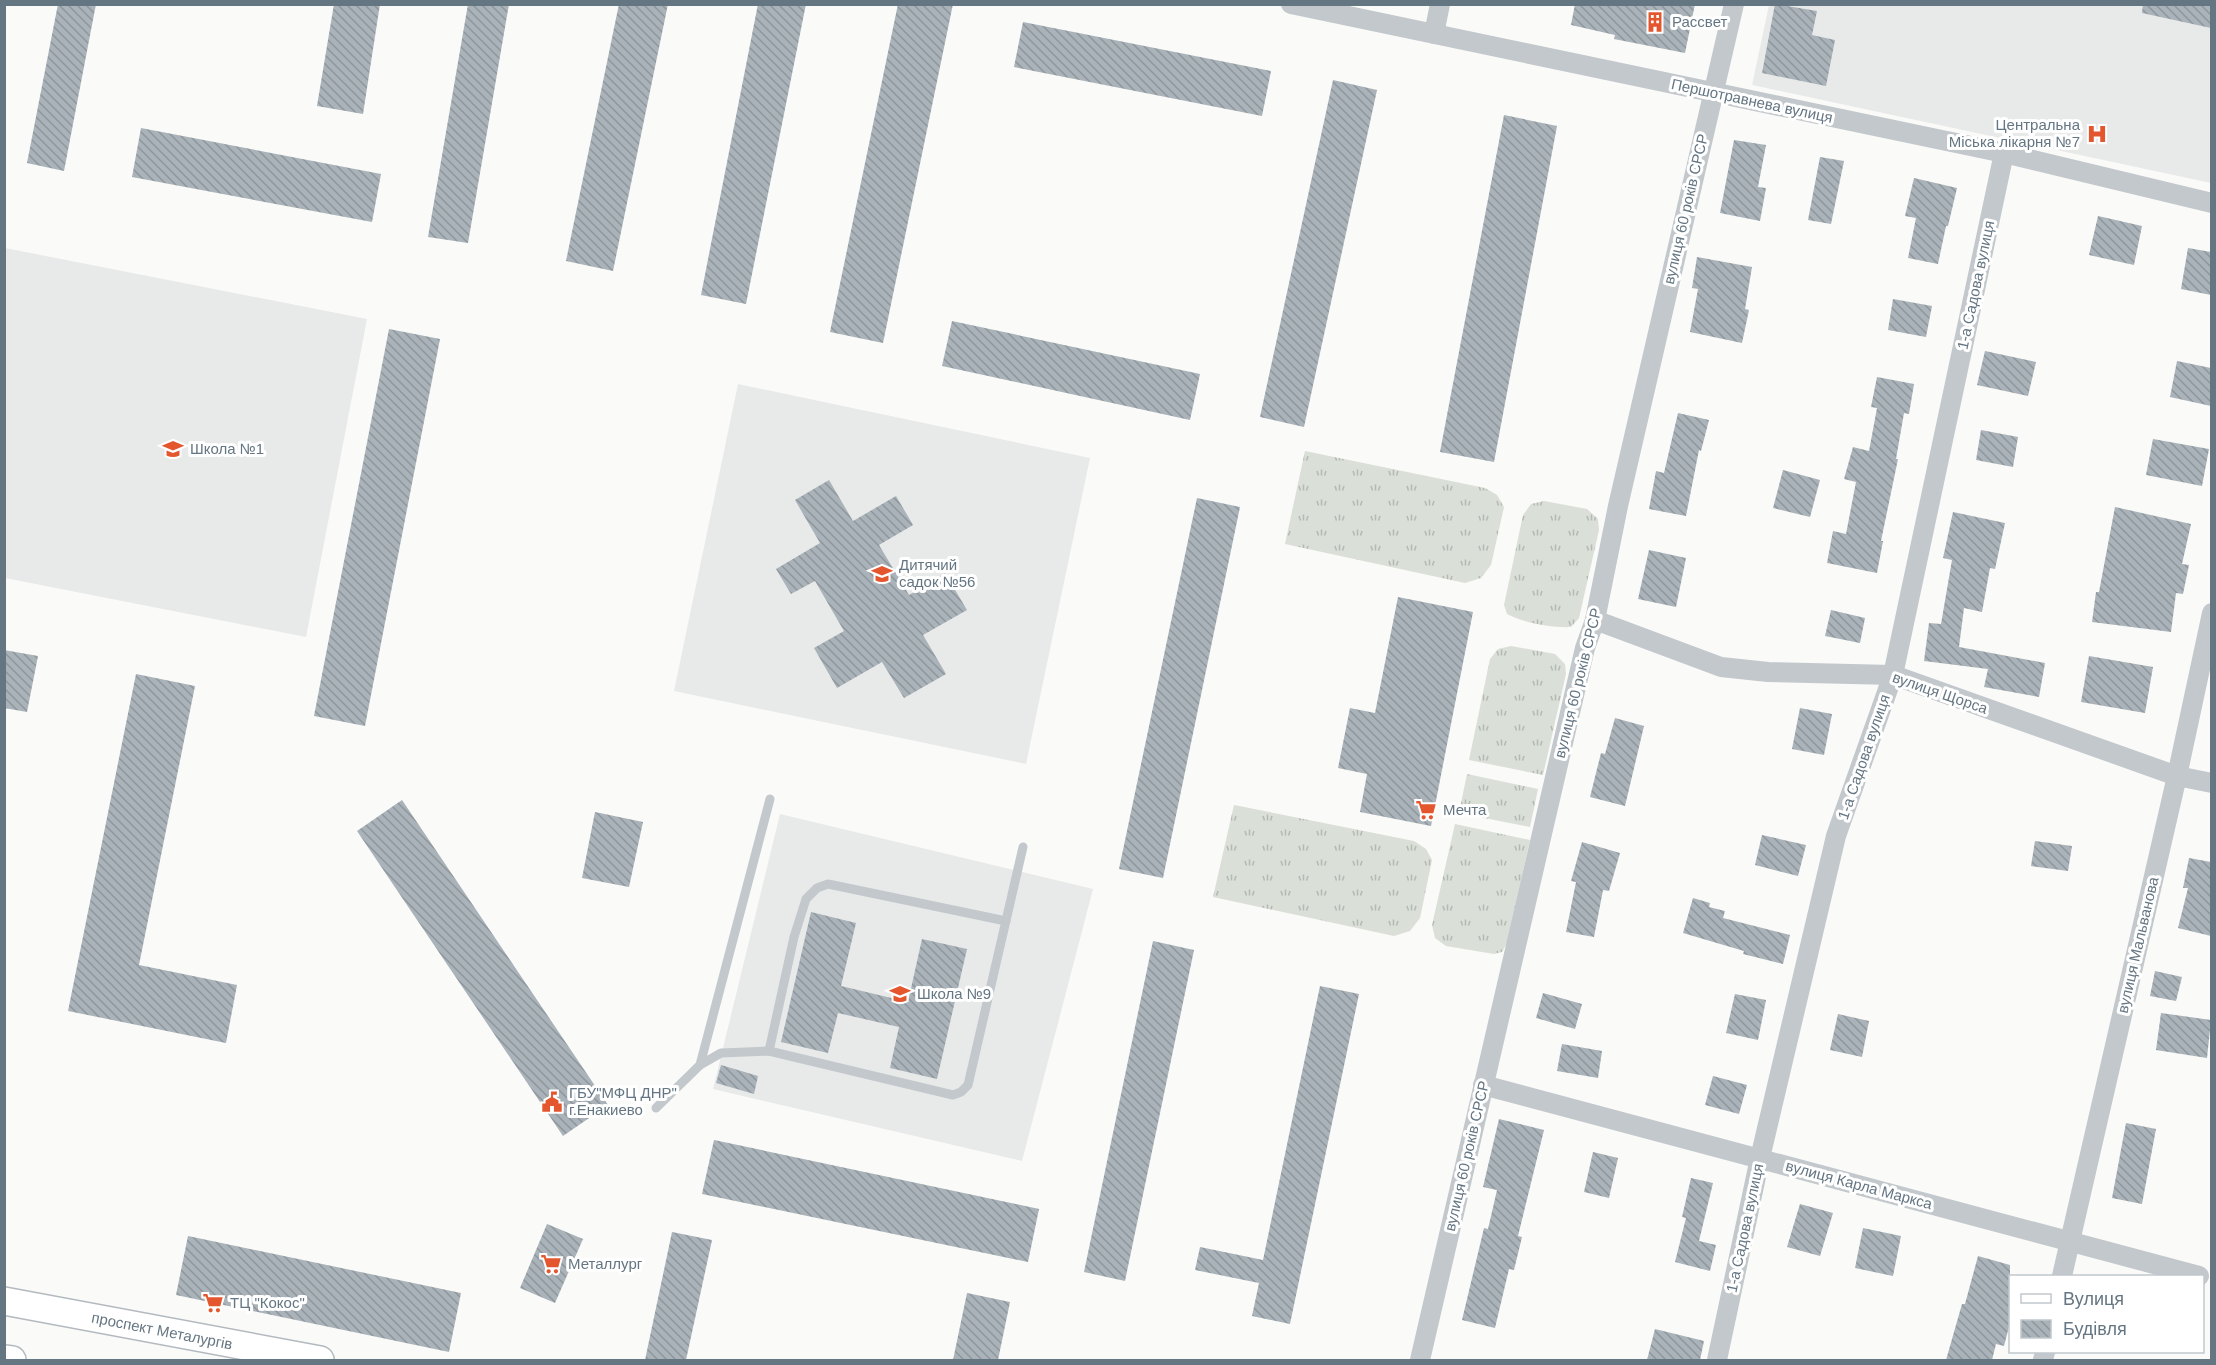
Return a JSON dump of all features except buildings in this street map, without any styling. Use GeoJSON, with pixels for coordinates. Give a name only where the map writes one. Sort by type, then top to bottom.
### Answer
{"type":"FeatureCollection","features":[{"type":"Feature","properties":{"kind":"street","name":"Першотравнева вулиця"},"geometry":{"type":"LineString","coordinates":[[1291,4],[2004,153],[2211,203]]}},
{"type":"Feature","properties":{"kind":"street"},"geometry":{"type":"LineString","coordinates":[[1434,34],[1440,4]]}},
{"type":"Feature","properties":{"kind":"street","name":"вулиця 60 років СРСР"},"geometry":{"type":"LineString","coordinates":[[1420,1360],[1585,648],[1594,620],[1617,506],[1734,4]]}},
{"type":"Feature","properties":{"kind":"street","name":"1-а Садова вулиця"},"geometry":{"type":"LineString","coordinates":[[1717,1360],[1760,1158],[1836,836],[1893,675],[2004,153]]}},
{"type":"Feature","properties":{"kind":"street","name":"вулиця Мальванова"},"geometry":{"type":"LineString","coordinates":[[2062,1275],[2177,776],[2211,613]]}},
{"type":"Feature","properties":{"kind":"street","name":"вулиця Щорса"},"geometry":{"type":"LineString","coordinates":[[1594,620],[1721,667],[1768,672],[1893,675],[2177,776],[2211,783]]}},
{"type":"Feature","properties":{"kind":"street","name":"вулиця Карла Маркса"},"geometry":{"type":"LineString","coordinates":[[1484,1085],[2194,1275]]}},
{"type":"Feature","properties":{"kind":"street","name":"проспект Металургів"},"geometry":{"type":"LineString","coordinates":[[4,1301],[320,1360]]}},
{"type":"Feature","properties":{"kind":"street"},"geometry":{"type":"LineString","coordinates":[[4,1359],[12,1360]]}},
{"type":"Feature","properties":{"kind":"lane"},"geometry":{"type":"LineString","coordinates":[[700,1065],[770,799]]}},
{"type":"Feature","properties":{"kind":"lane"},"geometry":{"type":"LineString","coordinates":[[656,1108],[700,1065],[721,1053],[769,1051],[953,1095],[961,1092],[968,1085],[1023,848]]}},
{"type":"Feature","properties":{"kind":"lane"},"geometry":{"type":"LineString","coordinates":[[769,1051],[794,937],[806,899],[817,888],[828,884],[1006,921]]}},
{"type":"Feature","properties":{"kind":"shaded area","name":"Центральна Міська лікарня №7"},"geometry":{"type":"Polygon","coordinates":[[[1769,5],[2211,5],[2211,183],[1752,85],[1769,5]]]}},
{"type":"Feature","properties":{"kind":"shaded area","name":"Школа №1"},"geometry":{"type":"Polygon","coordinates":[[[5,248],[367,319],[306,637],[5,578],[5,248]]]}},
{"type":"Feature","properties":{"kind":"shaded area","name":"Дитячий садок №56"},"geometry":{"type":"Polygon","coordinates":[[[738,384],[1090,458],[1026,764],[674,691],[738,384]]]}},
{"type":"Feature","properties":{"kind":"shaded area","name":"Школа №9"},"geometry":{"type":"Polygon","coordinates":[[[780,814],[1093,889],[1022,1161],[713,1089],[780,814]]]}},
{"type":"Feature","properties":{"kind":"green space"},"geometry":{"type":"Polygon","coordinates":[[[1305,451],[1485,488],[1497,495],[1504,507],[1491,565],[1481,578],[1465,583],[1285,544],[1305,451]]]}},
{"type":"Feature","properties":{"kind":"green space"},"geometry":{"type":"Polygon","coordinates":[[[1544,501],[1587,509],[1598,519],[1599,530],[1579,618],[1571,627],[1547,626],[1522,620],[1507,614],[1504,605],[1523,515],[1531,504],[1544,501]]]}},
{"type":"Feature","properties":{"kind":"green space"},"geometry":{"type":"Polygon","coordinates":[[[1511,646],[1555,654],[1565,664],[1566,674],[1543,775],[1469,760],[1490,659],[1498,649],[1511,646]]]}},
{"type":"Feature","properties":{"kind":"green space"},"geometry":{"type":"Polygon","coordinates":[[[1467,774],[1538,789],[1530,827],[1459,813],[1467,774]]]}},
{"type":"Feature","properties":{"kind":"green space"},"geometry":{"type":"Polygon","coordinates":[[[1234,805],[1414,841],[1426,849],[1432,860],[1420,918],[1410,931],[1394,936],[1213,897],[1234,805]]]}},
{"type":"Feature","properties":{"kind":"green space"},"geometry":{"type":"Polygon","coordinates":[[[1455,824],[1530,840],[1507,943],[1502,952],[1494,954],[1446,946],[1435,938],[1432,925],[1455,824]]]}},
{"type":"Feature","properties":{"kind":"place","name":"Рассвет"},"geometry":{"type":"Point","coordinates":[1655,22]}},
{"type":"Feature","properties":{"kind":"place","name":"Центральна Міська лікарня №7"},"geometry":{"type":"Point","coordinates":[2097,134]}},
{"type":"Feature","properties":{"kind":"place","name":"Школа №1"},"geometry":{"type":"Point","coordinates":[173,449]}},
{"type":"Feature","properties":{"kind":"place","name":"Дитячий садок №56"},"geometry":{"type":"Point","coordinates":[882,574]}},
{"type":"Feature","properties":{"kind":"place","name":"Мечта"},"geometry":{"type":"Point","coordinates":[1426,810]}},
{"type":"Feature","properties":{"kind":"place","name":"Школа №9"},"geometry":{"type":"Point","coordinates":[900,994]}},
{"type":"Feature","properties":{"kind":"place","name":"ГБУ\"МФЦ ДНР\" г.Енакиево"},"geometry":{"type":"Point","coordinates":[552,1102]}},
{"type":"Feature","properties":{"kind":"place","name":"Металлург"},"geometry":{"type":"Point","coordinates":[551,1264]}},
{"type":"Feature","properties":{"kind":"place","name":"ТЦ \"Кокос\""},"geometry":{"type":"Point","coordinates":[213,1303]}}]}
